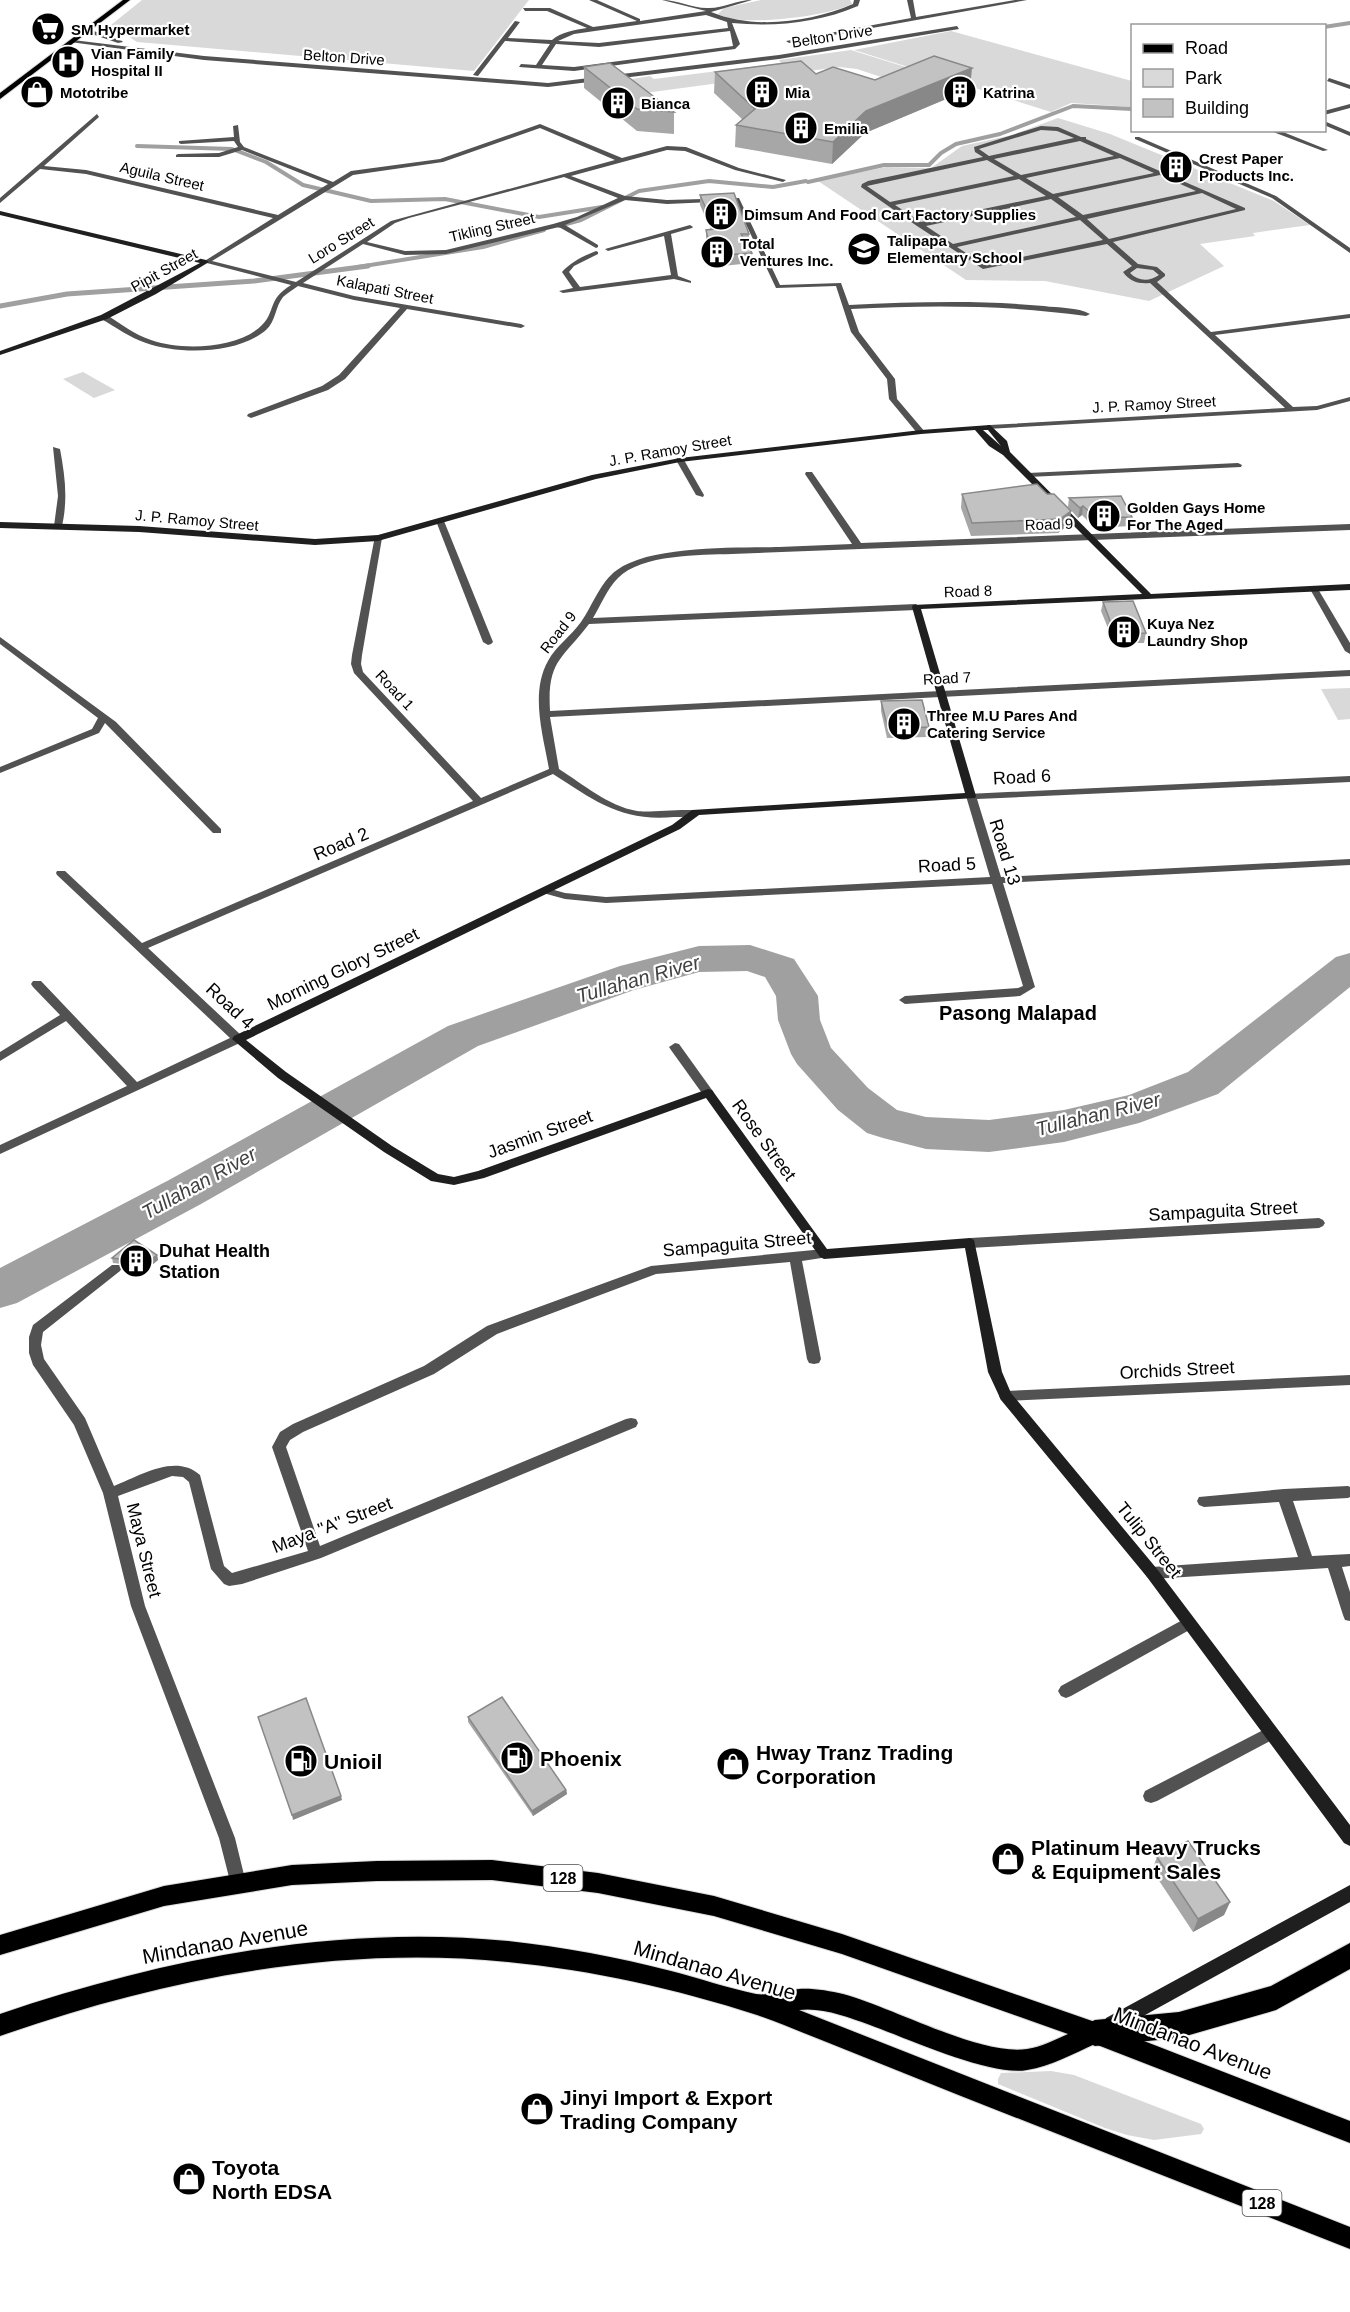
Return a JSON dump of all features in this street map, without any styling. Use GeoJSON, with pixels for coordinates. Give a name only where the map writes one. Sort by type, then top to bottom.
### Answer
{"type":"FeatureCollection","features":[{"type":"Feature","properties":{"kind":"highway"},"geometry":{"type":"LineString","coordinates":[[1095,2033],[1179,2025],[1276,1997],[1350,1955]]}},
{"type":"Feature","properties":{"kind":"main road"},"geometry":{"type":"LineString","coordinates":[[0,97],[127,0]]}},
{"type":"Feature","properties":{"kind":"main road","name":"Mindanao Avenue"},"geometry":{"type":"LineString","coordinates":[[8,1942],[164,1896],[292,1875],[378,1871],[492,1870],[598,1883],[714,1905],[784,1925],[1095,2033],[1350,2132]]}},
{"type":"Feature","properties":{"kind":"main road","name":"Mindanao Avenue"},"geometry":{"type":"LineString","coordinates":[[0,2025],[109,1989],[196,1969],[310,1952],[392,1948],[484,1950],[576,1960],[668,1978],[759,2005],[1350,2238]]}},
{"type":"Feature","properties":{"kind":"main road"},"geometry":{"type":"LineString","coordinates":[[759,2005],[803,1999],[843,2005],[980,2054],[1004,2060],[1025,2060],[1048,2054],[1095,2033]]}},
{"type":"Feature","properties":{"kind":"street"},"geometry":{"type":"LineString","coordinates":[[592,0],[640,21]]}},
{"type":"Feature","properties":{"kind":"street"},"geometry":{"type":"LineString","coordinates":[[665,0],[709,12],[729,21],[782,21],[840,11],[856,5],[857,0]]}},
{"type":"Feature","properties":{"kind":"street"},"geometry":{"type":"LineString","coordinates":[[538,67],[553,42],[560,36],[591,28],[709,12],[749,0]]}},
{"type":"Feature","properties":{"kind":"street"},"geometry":{"type":"LineString","coordinates":[[910,0],[914,19]]}},
{"type":"Feature","properties":{"kind":"street"},"geometry":{"type":"LineString","coordinates":[[802,39],[1024,0]]}},
{"type":"Feature","properties":{"kind":"street"},"geometry":{"type":"LineString","coordinates":[[961,4],[966,10]]}},
{"type":"Feature","properties":{"kind":"street"},"geometry":{"type":"LineString","coordinates":[[525,9],[548,9],[591,28]]}},
{"type":"Feature","properties":{"kind":"street"},"geometry":{"type":"LineString","coordinates":[[521,66],[574,69],[735,47],[737,44],[729,21]]}},
{"type":"Feature","properties":{"kind":"street"},"geometry":{"type":"LineString","coordinates":[[782,21],[786,28]]}},
{"type":"Feature","properties":{"kind":"street"},"geometry":{"type":"LineString","coordinates":[[477,75],[517,22]]}},
{"type":"Feature","properties":{"kind":"street","name":"Belton Drive"},"geometry":{"type":"LineString","coordinates":[[73,42],[548,86],[805,53],[957,28]]}},
{"type":"Feature","properties":{"kind":"street"},"geometry":{"type":"LineString","coordinates":[[502,39],[615,44],[730,29]]}},
{"type":"Feature","properties":{"kind":"street","name":"Belton Drive"},"geometry":{"type":"LineString","coordinates":[[88,31],[111,38],[122,46]]}},
{"type":"Feature","properties":{"kind":"street"},"geometry":{"type":"LineString","coordinates":[[805,53],[789,41],[790,35],[802,39],[819,51]]}},
{"type":"Feature","properties":{"kind":"street"},"geometry":{"type":"LineString","coordinates":[[100,44],[111,38]]}},
{"type":"Feature","properties":{"kind":"street","name":"Belton Drive"},"geometry":{"type":"LineString","coordinates":[[239,59],[568,83]]}},
{"type":"Feature","properties":{"kind":"street"},"geometry":{"type":"LineString","coordinates":[[1329,80],[1350,87]]}},
{"type":"Feature","properties":{"kind":"street"},"geometry":{"type":"LineString","coordinates":[[1326,112],[1350,106]]}},
{"type":"Feature","properties":{"kind":"street"},"geometry":{"type":"LineString","coordinates":[[0,201],[97,116]]}},
{"type":"Feature","properties":{"kind":"street"},"geometry":{"type":"LineString","coordinates":[[1326,124],[1350,134]]}},
{"type":"Feature","properties":{"kind":"street"},"geometry":{"type":"LineString","coordinates":[[236,126],[236,139],[242,148],[332,186]]}},
{"type":"Feature","properties":{"kind":"street","name":"Pipit Street"},"geometry":{"type":"LineString","coordinates":[[0,352],[104,317],[206,262],[332,186],[337,180],[359,171],[441,161],[540,126],[621,160]]}},
{"type":"Feature","properties":{"kind":"street"},"geometry":{"type":"LineString","coordinates":[[1084,138],[988,158],[864,185],[977,264],[992,267],[1109,241],[1243,209],[1084,138],[1049,127],[976,148],[977,151],[988,158],[1019,177],[1053,197],[1082,218],[1109,241],[1136,266]]}},
{"type":"Feature","properties":{"kind":"street"},"geometry":{"type":"LineString","coordinates":[[1276,132],[1325,150]]}},
{"type":"Feature","properties":{"kind":"street"},"geometry":{"type":"LineString","coordinates":[[1137,138],[1274,197],[1350,251]]}},
{"type":"Feature","properties":{"kind":"street"},"geometry":{"type":"LineString","coordinates":[[181,141],[236,139]]}},
{"type":"Feature","properties":{"kind":"street"},"geometry":{"type":"LineString","coordinates":[[178,156],[222,154],[242,148]]}},
{"type":"Feature","properties":{"kind":"street","name":"Loro Street"},"geometry":{"type":"LineString","coordinates":[[104,317],[135,336],[159,345],[187,348],[219,345],[250,337],[262,330],[272,317],[278,298],[295,284],[361,242],[407,217],[667,148],[686,149],[737,169],[783,180]]}},
{"type":"Feature","properties":{"kind":"street"},"geometry":{"type":"LineString","coordinates":[[889,204],[1121,156]]}},
{"type":"Feature","properties":{"kind":"street","name":"Aguila Street"},"geometry":{"type":"LineString","coordinates":[[38,167],[86,172],[279,217]]}},
{"type":"Feature","properties":{"kind":"street"},"geometry":{"type":"LineString","coordinates":[[919,225],[1161,173]]}},
{"type":"Feature","properties":{"kind":"street"},"geometry":{"type":"LineString","coordinates":[[566,176],[624,198],[667,202],[737,199],[778,287],[839,284],[855,332],[891,379],[893,399],[921,432]]}},
{"type":"Feature","properties":{"kind":"street"},"geometry":{"type":"LineString","coordinates":[[951,246],[1204,191]]}},
{"type":"Feature","properties":{"kind":"street","name":"Tikling Street"},"geometry":{"type":"LineString","coordinates":[[361,242],[405,253],[431,254],[484,244],[557,225],[624,198]]}},
{"type":"Feature","properties":{"kind":"street","name":"Kalapati Street"},"geometry":{"type":"LineString","coordinates":[[0,213],[404,308],[521,326]]}},
{"type":"Feature","properties":{"kind":"street"},"geometry":{"type":"LineString","coordinates":[[557,225],[594,249],[605,252],[608,249],[690,227]]}},
{"type":"Feature","properties":{"kind":"street"},"geometry":{"type":"LineString","coordinates":[[667,233],[675,277]]}},
{"type":"Feature","properties":{"kind":"street"},"geometry":{"type":"LineString","coordinates":[[578,289],[565,272],[594,249]]}},
{"type":"Feature","properties":{"kind":"street"},"geometry":{"type":"LineString","coordinates":[[1136,266],[1149,267],[1162,273],[1161,278],[1152,281],[1134,279],[1126,275],[1128,269],[1136,266]]}},
{"type":"Feature","properties":{"kind":"street"},"geometry":{"type":"LineString","coordinates":[[563,291],[675,277],[689,282]]}},
{"type":"Feature","properties":{"kind":"street"},"geometry":{"type":"LineString","coordinates":[[1152,281],[1291,409]]}},
{"type":"Feature","properties":{"kind":"street"},"geometry":{"type":"LineString","coordinates":[[846,307],[994,303],[1086,314]]}},
{"type":"Feature","properties":{"kind":"street"},"geometry":{"type":"LineString","coordinates":[[251,416],[325,388],[342,376],[404,308]]}},
{"type":"Feature","properties":{"kind":"street"},"geometry":{"type":"LineString","coordinates":[[1209,334],[1350,316]]}},
{"type":"Feature","properties":{"kind":"street","name":"J. P. Ramoy Street"},"geometry":{"type":"LineString","coordinates":[[0,525],[139,529],[288,541],[345,541],[378,538],[576,482],[680,460],[921,432],[1322,408],[1350,399]]}},
{"type":"Feature","properties":{"kind":"street"},"geometry":{"type":"LineString","coordinates":[[990,427],[1004,443],[1006,453]]}},
{"type":"Feature","properties":{"kind":"street"},"geometry":{"type":"LineString","coordinates":[[977,428],[992,444],[1006,453],[1150,597]]}},
{"type":"Feature","properties":{"kind":"street"},"geometry":{"type":"LineString","coordinates":[[56,449],[63,482],[63,504],[58,526]]}},
{"type":"Feature","properties":{"kind":"street"},"geometry":{"type":"LineString","coordinates":[[680,460],[700,495]]}},
{"type":"Feature","properties":{"kind":"street"},"geometry":{"type":"LineString","coordinates":[[1028,475],[1238,465]]}},
{"type":"Feature","properties":{"kind":"street"},"geometry":{"type":"LineString","coordinates":[[809,474],[858,546]]}},
{"type":"Feature","properties":{"kind":"street"},"geometry":{"type":"LineString","coordinates":[[440,522],[488,642]]}},
{"type":"Feature","properties":{"kind":"street","name":"Road 9"},"geometry":{"type":"LineString","coordinates":[[555,770],[545,714],[545,680],[552,662],[587,621],[606,586],[620,571],[642,560],[686,555],[858,546],[1350,527]]}},
{"type":"Feature","properties":{"kind":"street","name":"Road 1"},"geometry":{"type":"LineString","coordinates":[[378,538],[357,655],[358,674],[480,802]]}},
{"type":"Feature","properties":{"kind":"street","name":"Road 8"},"geometry":{"type":"LineString","coordinates":[[587,621],[1350,587]]}},
{"type":"Feature","properties":{"kind":"street"},"geometry":{"type":"LineString","coordinates":[[1314,589],[1350,651]]}},
{"type":"Feature","properties":{"kind":"street","name":"Road 13"},"geometry":{"type":"LineString","coordinates":[[905,1000],[1020,992],[1029,987],[916,607]]}},
{"type":"Feature","properties":{"kind":"street"},"geometry":{"type":"LineString","coordinates":[[0,640],[113,724],[144,753],[217,831]]}},
{"type":"Feature","properties":{"kind":"street","name":"Road 7"},"geometry":{"type":"LineString","coordinates":[[545,714],[1350,673]]}},
{"type":"Feature","properties":{"kind":"street"},"geometry":{"type":"LineString","coordinates":[[0,770],[96,731],[103,718]]}},
{"type":"Feature","properties":{"kind":"street"},"geometry":{"type":"LineString","coordinates":[[555,770],[609,804],[630,813],[652,815],[696,812]]}},
{"type":"Feature","properties":{"kind":"street","name":"Road 2"},"geometry":{"type":"LineString","coordinates":[[141,947],[555,770]]}},
{"type":"Feature","properties":{"kind":"street","name":"Road 6"},"geometry":{"type":"LineString","coordinates":[[696,812],[1350,778]]}},
{"type":"Feature","properties":{"kind":"street","name":"Morning Glory Street"},"geometry":{"type":"LineString","coordinates":[[0,1149],[238,1039],[547,891],[676,827],[696,812]]}},
{"type":"Feature","properties":{"kind":"street","name":"Road 5"},"geometry":{"type":"LineString","coordinates":[[547,891],[565,896],[606,900],[1350,862]]}},
{"type":"Feature","properties":{"kind":"street","name":"Road 4"},"geometry":{"type":"LineString","coordinates":[[61,873],[238,1039],[282,1075],[388,1149]]}},
{"type":"Feature","properties":{"kind":"street"},"geometry":{"type":"LineString","coordinates":[[38,984],[135,1087]]}},
{"type":"Feature","properties":{"kind":"street"},"geometry":{"type":"LineString","coordinates":[[0,1057],[67,1015]]}},
{"type":"Feature","properties":{"kind":"street","name":"Rose Street"},"geometry":{"type":"LineString","coordinates":[[675,1047],[824,1254]]}},
{"type":"Feature","properties":{"kind":"street","name":"Jasmin Street"},"geometry":{"type":"LineString","coordinates":[[388,1149],[435,1178],[454,1181],[480,1175],[708,1093]]}},
{"type":"Feature","properties":{"kind":"street","name":"Sampaguita Street"},"geometry":{"type":"LineString","coordinates":[[316,1554],[279,1447],[285,1436],[298,1428],[429,1370],[492,1330],[655,1269],[970,1243],[1319,1224]]}},
{"type":"Feature","properties":{"kind":"street","name":"Tulip Street"},"geometry":{"type":"LineString","coordinates":[[970,1243],[995,1372],[1006,1396],[1152,1573],[1350,1838]]}},
{"type":"Feature","properties":{"kind":"street"},"geometry":{"type":"LineString","coordinates":[[795,1257],[814,1359]]}},
{"type":"Feature","properties":{"kind":"street","name":"Maya Street"},"geometry":{"type":"LineString","coordinates":[[116,1268],[38,1329],[34,1341],[38,1361],[65,1396],[80,1422],[110,1494],[138,1606],[227,1838],[238,1883]]}},
{"type":"Feature","properties":{"kind":"street","name":"Orchids Street"},"geometry":{"type":"LineString","coordinates":[[1006,1396],[1350,1380]]}},
{"type":"Feature","properties":{"kind":"street","name":"Maya \"A\" Street"},"geometry":{"type":"LineString","coordinates":[[110,1494],[172,1470],[187,1472],[195,1479],[218,1569],[229,1580],[242,1578],[316,1554],[631,1423]]}},
{"type":"Feature","properties":{"kind":"street"},"geometry":{"type":"LineString","coordinates":[[1204,1501],[1348,1492]]}},
{"type":"Feature","properties":{"kind":"street"},"geometry":{"type":"LineString","coordinates":[[1284,1495],[1307,1563]]}},
{"type":"Feature","properties":{"kind":"street"},"geometry":{"type":"LineString","coordinates":[[1152,1573],[1350,1560]]}},
{"type":"Feature","properties":{"kind":"street"},"geometry":{"type":"LineString","coordinates":[[1333,1561],[1350,1615]]}},
{"type":"Feature","properties":{"kind":"street"},"geometry":{"type":"LineString","coordinates":[[1066,1691],[1188,1623]]}},
{"type":"Feature","properties":{"kind":"street"},"geometry":{"type":"LineString","coordinates":[[1151,1796],[1271,1733]]}},
{"type":"Feature","properties":{"kind":"street"},"geometry":{"type":"LineString","coordinates":[[1095,2033],[1350,1893]]}},
{"type":"Feature","properties":{"kind":"green space"},"geometry":{"type":"Polygon","coordinates":[[[142,0],[529,0],[474,71],[137,42],[111,25],[142,0]]]}},
{"type":"Feature","properties":{"kind":"green space"},"geometry":{"type":"Polygon","coordinates":[[[761,0],[850,0],[852,4],[824,13],[784,19],[745,20],[718,14],[724,8],[761,0]]]}},
{"type":"Feature","properties":{"kind":"green space"},"geometry":{"type":"Polygon","coordinates":[[[951,31],[1131,81],[1131,107],[1071,103],[1051,112],[854,50],[951,31]]]}},
{"type":"Feature","properties":{"kind":"green space"},"geometry":{"type":"Polygon","coordinates":[[[851,50],[928,74],[902,84],[857,69],[839,67],[645,93],[632,79],[650,76],[654,79],[781,63],[779,60],[851,50]]]}},
{"type":"Feature","properties":{"kind":"green space"},"geometry":{"type":"Polygon","coordinates":[[[1058,118],[1110,134],[1274,201],[1310,225],[1253,233],[1255,236],[1200,244],[1224,266],[1149,301],[1045,281],[966,280],[818,181],[886,167],[931,168],[962,146],[1012,135],[1058,118]]]}},
{"type":"Feature","properties":{"kind":"green space"},"geometry":{"type":"Polygon","coordinates":[[[83,372],[115,390],[94,398],[63,379],[83,372]]]}},
{"type":"Feature","properties":{"kind":"green space"},"geometry":{"type":"Polygon","coordinates":[[[1350,688],[1350,719],[1338,720],[1321,689],[1350,688]]]}},
{"type":"Feature","properties":{"kind":"green space"},"geometry":{"type":"Polygon","coordinates":[[[1051,2071],[1074,2075],[1201,2124],[1204,2129],[1201,2134],[1154,2140],[1127,2135],[998,2084],[1001,2073],[1051,2071]]]}},
{"type":"Feature","properties":{"kind":"building"},"geometry":{"type":"Polygon","coordinates":[[[934,56],[972,68],[866,111],[833,142],[736,125],[755,109],[715,72],[801,61],[816,74],[833,67],[875,80],[934,56]]]}},
{"type":"Feature","properties":{"kind":"building"},"geometry":{"type":"Polygon","coordinates":[[[610,63],[674,112],[637,109],[584,67],[610,63]]]}},
{"type":"Feature","properties":{"kind":"building"},"geometry":{"type":"Polygon","coordinates":[[[734,193],[749,234],[741,234],[752,253],[712,256],[706,230],[715,229],[700,195],[734,193]]]}},
{"type":"Feature","properties":{"kind":"building"},"geometry":{"type":"Polygon","coordinates":[[[1037,484],[1047,494],[1054,494],[1071,511],[1060,519],[972,523],[962,494],[1037,484]]]}},
{"type":"Feature","properties":{"kind":"building"},"geometry":{"type":"Polygon","coordinates":[[[1121,496],[1132,517],[1096,518],[1083,506],[1080,508],[1069,498],[1121,496]]]}},
{"type":"Feature","properties":{"kind":"building"},"geometry":{"type":"Polygon","coordinates":[[[1133,601],[1146,633],[1115,634],[1103,602],[1133,601]]]}},
{"type":"Feature","properties":{"kind":"building","name":"Three M.U Pares And Catering Service"},"geometry":{"type":"Polygon","coordinates":[[[922,700],[929,727],[888,729],[881,701],[922,700]]]}},
{"type":"Feature","properties":{"kind":"building","name":"Duhat Health Station"},"geometry":{"type":"Polygon","coordinates":[[[134,1240],[157,1255],[134,1273],[122,1265],[120,1259],[112,1258],[134,1240]]]}},
{"type":"Feature","properties":{"kind":"building","name":"Phoenix"},"geometry":{"type":"Polygon","coordinates":[[[502,1697],[566,1790],[532,1811],[468,1717],[502,1697]]]}},
{"type":"Feature","properties":{"kind":"building","name":"Unioil"},"geometry":{"type":"Polygon","coordinates":[[[306,1698],[341,1796],[292,1815],[258,1717],[306,1698]]]}},
{"type":"Feature","properties":{"kind":"building"},"geometry":{"type":"Polygon","coordinates":[[[1188,1841],[1230,1902],[1198,1919],[1157,1857],[1188,1841]]]}},
{"type":"Feature","properties":{"kind":"waterway"},"geometry":{"type":"LineString","coordinates":[[1326,27],[1350,23]]}},
{"type":"Feature","properties":{"kind":"waterway"},"geometry":{"type":"LineString","coordinates":[[808,182],[884,165],[929,165],[941,153],[956,144],[1000,134],[1073,106],[1131,109]]}},
{"type":"Feature","properties":{"kind":"waterway"},"geometry":{"type":"LineString","coordinates":[[137,146],[232,149],[266,162],[303,185],[371,201],[445,199],[539,217],[602,207]]}},
{"type":"Feature","properties":{"kind":"waterway"},"geometry":{"type":"LineString","coordinates":[[559,226],[581,220],[639,191],[709,181],[773,187],[806,181]]}},
{"type":"Feature","properties":{"kind":"waterway"},"geometry":{"type":"LineString","coordinates":[[358,267],[483,247],[544,230]]}},
{"type":"Feature","properties":{"kind":"waterway"},"geometry":{"type":"LineString","coordinates":[[0,306],[67,294],[254,281],[368,266]]}},
{"type":"Feature","properties":{"kind":"waterway","name":"Tullahan River"},"geometry":{"type":"LineString","coordinates":[[0,1290],[185,1192],[463,1036],[620,980],[699,959],[750,958],[780,968],[797,996],[799,1020],[812,1054],[853,1099],[883,1122],[926,1133],[989,1136],[1064,1126],[1139,1108],[1203,1083],[1350,966]]}},
{"type":"Feature","properties":{"kind":"place","name":"SM Hypermarket"},"geometry":{"type":"Point","coordinates":[48,29]}},
{"type":"Feature","properties":{"kind":"place","name":"Vian Family Hospital II"},"geometry":{"type":"Point","coordinates":[68,62]}},
{"type":"Feature","properties":{"kind":"place","name":"Mototribe"},"geometry":{"type":"Point","coordinates":[37,92]}},
{"type":"Feature","properties":{"kind":"place","name":"Mia"},"geometry":{"type":"Point","coordinates":[762,92]}},
{"type":"Feature","properties":{"kind":"place","name":"Katrina"},"geometry":{"type":"Point","coordinates":[960,92]}},
{"type":"Feature","properties":{"kind":"place","name":"Bianca"},"geometry":{"type":"Point","coordinates":[618,103]}},
{"type":"Feature","properties":{"kind":"place","name":"Emilia"},"geometry":{"type":"Point","coordinates":[801,128]}},
{"type":"Feature","properties":{"kind":"place","name":"Crest Paper Products Inc."},"geometry":{"type":"Point","coordinates":[1176,167]}},
{"type":"Feature","properties":{"kind":"place","name":"Dimsum And Food Cart Factory Supplies"},"geometry":{"type":"Point","coordinates":[721,214]}},
{"type":"Feature","properties":{"kind":"place","name":"Talipapa Elementary School"},"geometry":{"type":"Point","coordinates":[864,249]}},
{"type":"Feature","properties":{"kind":"place","name":"Total Ventures Inc."},"geometry":{"type":"Point","coordinates":[717,252]}},
{"type":"Feature","properties":{"kind":"place","name":"Golden Gays Home For The Aged"},"geometry":{"type":"Point","coordinates":[1104,516]}},
{"type":"Feature","properties":{"kind":"place","name":"Kuya Nez Laundry Shop"},"geometry":{"type":"Point","coordinates":[1124,632]}},
{"type":"Feature","properties":{"kind":"place","name":"Three M.U Pares And Catering Service"},"geometry":{"type":"Point","coordinates":[904,724]}},
{"type":"Feature","properties":{"kind":"place","name":"Duhat Health Station"},"geometry":{"type":"Point","coordinates":[136,1261]}},
{"type":"Feature","properties":{"kind":"place","name":"Phoenix"},"geometry":{"type":"Point","coordinates":[517,1758]}},
{"type":"Feature","properties":{"kind":"place","name":"Unioil"},"geometry":{"type":"Point","coordinates":[301,1761]}},
{"type":"Feature","properties":{"kind":"place","name":"Hway Tranz Trading Corporation"},"geometry":{"type":"Point","coordinates":[733,1764]}},
{"type":"Feature","properties":{"kind":"place","name":"Platinum Heavy Trucks & Equipment Sales"},"geometry":{"type":"Point","coordinates":[1008,1859]}},
{"type":"Feature","properties":{"kind":"place","name":"Jinyi Import & Export Trading Company"},"geometry":{"type":"Point","coordinates":[537,2109]}},
{"type":"Feature","properties":{"kind":"place","name":"Toyota North EDSA"},"geometry":{"type":"Point","coordinates":[189,2179]}},
{"type":"Feature","properties":{"kind":"district","name":"Pasong Malapad"},"geometry":{"type":"Point","coordinates":[1018,1013]}}]}
